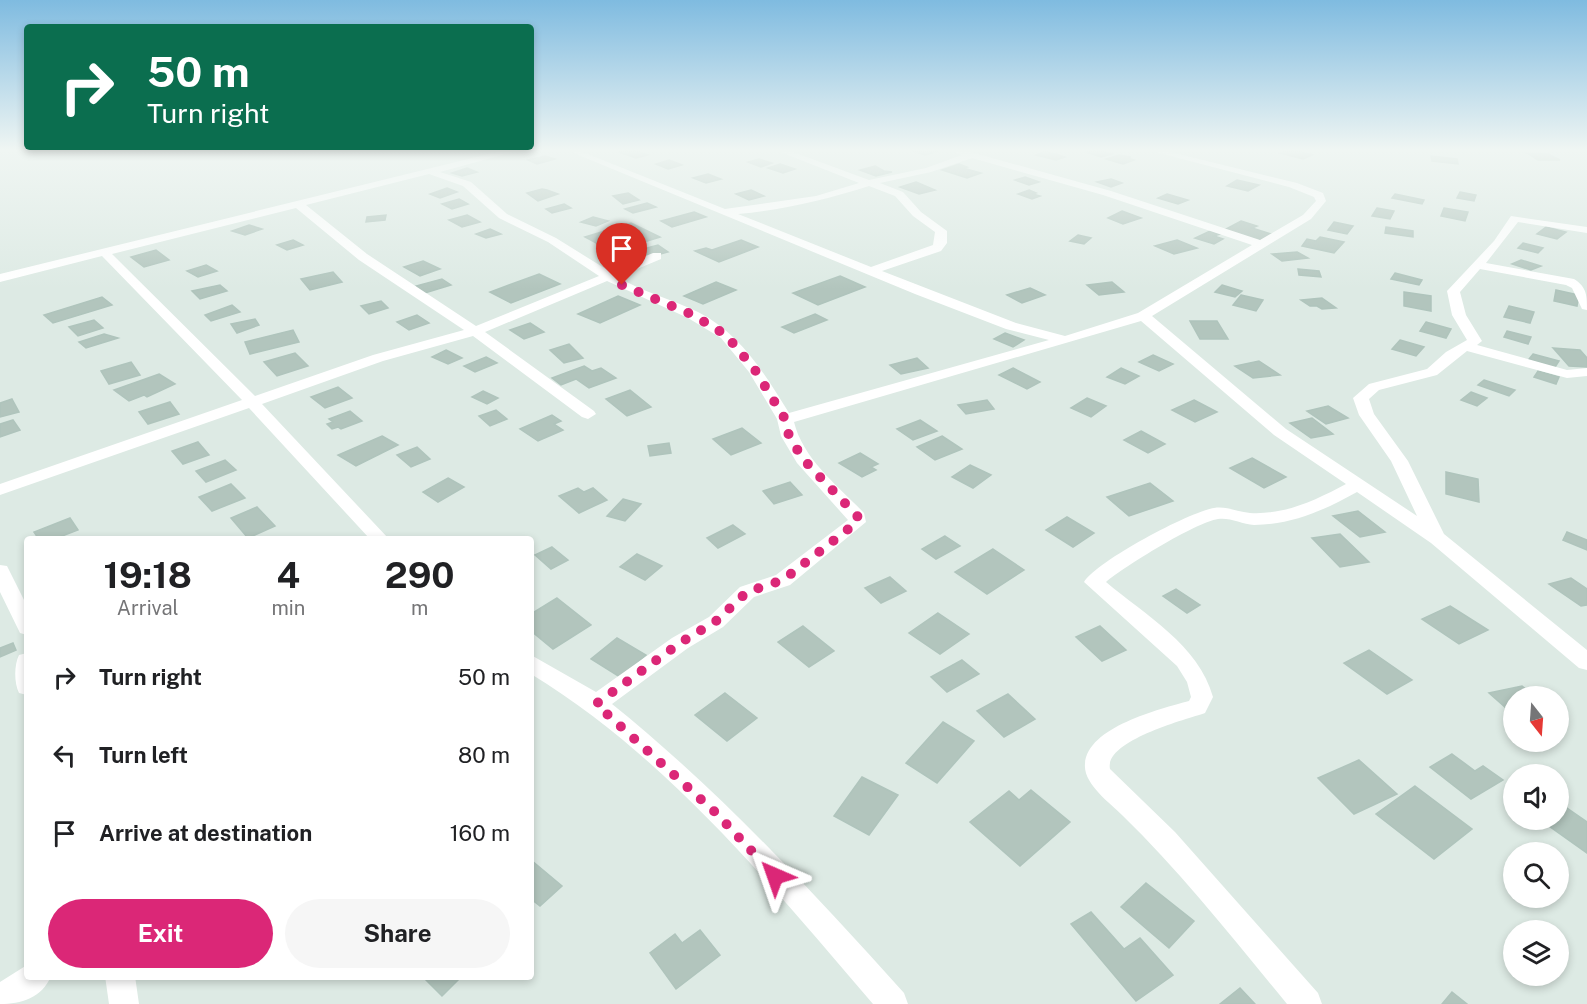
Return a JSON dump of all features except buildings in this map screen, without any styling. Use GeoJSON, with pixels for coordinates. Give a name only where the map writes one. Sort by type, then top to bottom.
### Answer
{"type":"FeatureCollection","features":[{"type":"Feature","properties":{"kind":"street"},"geometry":{"type":"LineString","coordinates":[[0,278],[326,196]]}},
{"type":"Feature","properties":{"kind":"street"},"geometry":{"type":"LineString","coordinates":[[480,196],[503,216],[552,240],[639,294],[693,315],[726,335],[755,370],[785,419],[789,436],[803,459],[854,510],[857,522],[783,580],[747,592],[716,621],[680,643],[596,704]]}},
{"type":"Feature","properties":{"kind":"street"},"geometry":{"type":"LineString","coordinates":[[686,196],[1011,326],[1063,339]]}},
{"type":"Feature","properties":{"kind":"street"},"geometry":{"type":"LineString","coordinates":[[724,211],[771,208],[829,196]]}},
{"type":"Feature","properties":{"kind":"street"},"geometry":{"type":"LineString","coordinates":[[872,271],[930,252],[941,243],[941,231],[917,214],[902,196]]}},
{"type":"Feature","properties":{"kind":"street"},"geometry":{"type":"LineString","coordinates":[[1116,196],[1262,245]]}},
{"type":"Feature","properties":{"kind":"street"},"geometry":{"type":"LineString","coordinates":[[785,419],[1108,328],[1143,316],[1262,245],[1317,208],[1321,201],[1318,196]]}},
{"type":"Feature","properties":{"kind":"street"},"geometry":{"type":"LineString","coordinates":[[297,203],[363,257],[476,331],[588,414]]}},
{"type":"Feature","properties":{"kind":"street"},"geometry":{"type":"LineString","coordinates":[[1438,539],[1416,492],[1389,444],[1365,415],[1361,398],[1374,387],[1432,372],[1451,356],[1475,341],[1475,337],[1459,315],[1453,291],[1498,243],[1515,218],[1587,230]]}},
{"type":"Feature","properties":{"kind":"street"},"geometry":{"type":"LineString","coordinates":[[104,252],[252,402],[377,536]]}},
{"type":"Feature","properties":{"kind":"street"},"geometry":{"type":"LineString","coordinates":[[0,490],[378,358],[476,331],[657,256]]}},
{"type":"Feature","properties":{"kind":"street"},"geometry":{"type":"LineString","coordinates":[[1477,265],[1570,282],[1577,286],[1587,306]]}},
{"type":"Feature","properties":{"kind":"street"},"geometry":{"type":"LineString","coordinates":[[1143,316],[1280,432],[1356,486],[1438,539],[1587,662]]}},
{"type":"Feature","properties":{"kind":"street"},"geometry":{"type":"LineString","coordinates":[[1467,347],[1567,374],[1587,372]]}},
{"type":"Feature","properties":{"kind":"street"},"geometry":{"type":"LineString","coordinates":[[1307,1004],[1166,840],[1104,781],[1099,772],[1096,764],[1099,757],[1117,739],[1164,717],[1197,707],[1202,698],[1198,682],[1185,660],[1094,582],[1190,523],[1212,515],[1228,513],[1251,519],[1289,516],[1308,511],[1356,486]]}},
{"type":"Feature","properties":{"kind":"street"},"geometry":{"type":"LineString","coordinates":[[0,571],[24,622]]}},
{"type":"Feature","properties":{"kind":"street"},"geometry":{"type":"LineString","coordinates":[[534,665],[596,704],[716,813],[893,1004]]}},
{"type":"Feature","properties":{"kind":"street"},"geometry":{"type":"LineString","coordinates":[[0,1000],[30,980]]}},
{"type":"Feature","properties":{"kind":"street"},"geometry":{"type":"LineString","coordinates":[[121,980],[124,1004]]}},
{"type":"Feature","properties":{"kind":"route"},"geometry":{"type":"LineString","coordinates":[[622,285],[693,315],[726,335],[755,370],[785,419],[789,436],[803,459],[854,510],[858,517],[857,522],[783,580],[747,592],[716,621],[680,643],[596,704],[716,813],[775,876]]}}]}
